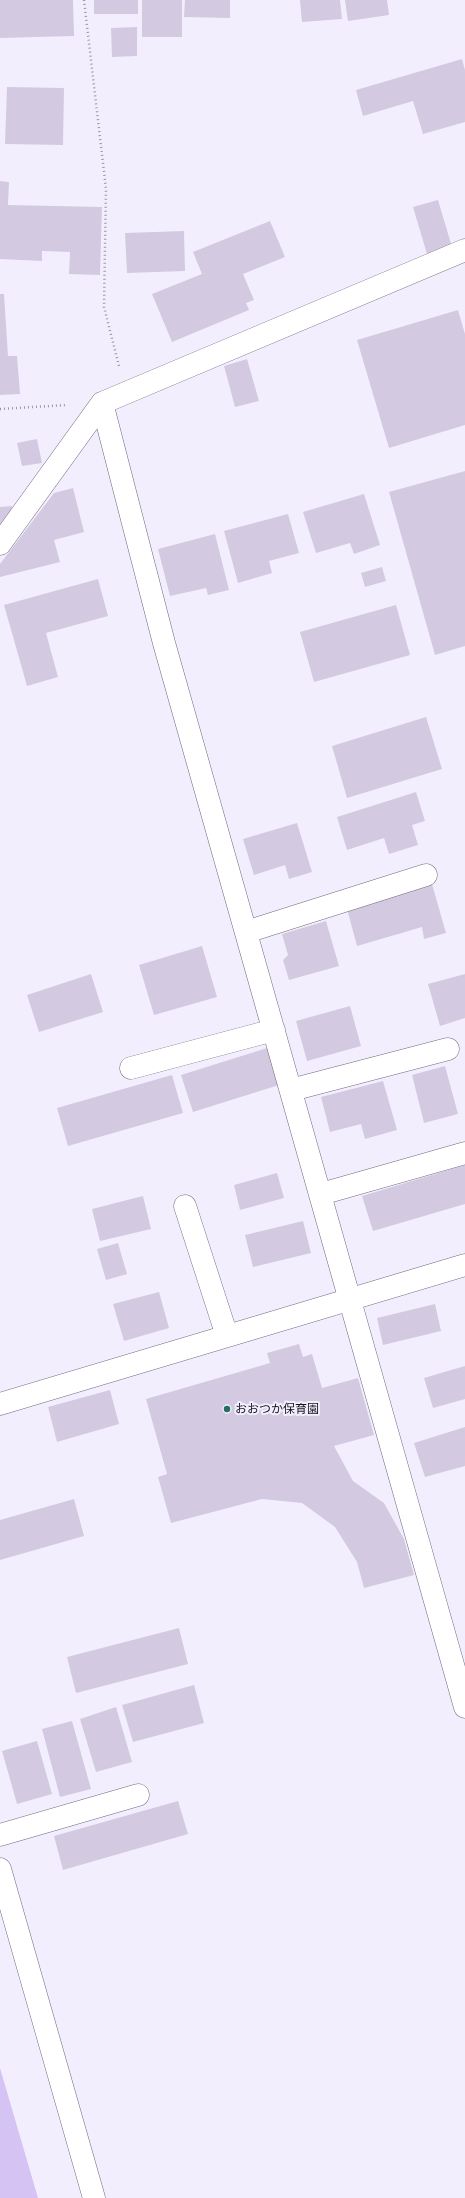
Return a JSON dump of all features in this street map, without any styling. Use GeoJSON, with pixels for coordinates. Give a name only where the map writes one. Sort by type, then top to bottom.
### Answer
{"type":"FeatureCollection","features":[{"type":"Feature","properties":{"kind":"street"},"geometry":{"type":"LineString","coordinates":[[0,544],[102,403],[465,250]]}},
{"type":"Feature","properties":{"kind":"street"},"geometry":{"type":"LineString","coordinates":[[102,403],[164,643],[465,1707]]}},
{"type":"Feature","properties":{"kind":"street"},"geometry":{"type":"LineString","coordinates":[[246,932],[426,875]]}},
{"type":"Feature","properties":{"kind":"street"},"geometry":{"type":"LineString","coordinates":[[131,1068],[274,1030]]}},
{"type":"Feature","properties":{"kind":"street"},"geometry":{"type":"LineString","coordinates":[[291,1090],[448,1049]]}},
{"type":"Feature","properties":{"kind":"street"},"geometry":{"type":"LineString","coordinates":[[321,1194],[465,1153]]}},
{"type":"Feature","properties":{"kind":"street"},"geometry":{"type":"LineString","coordinates":[[185,1206],[227,1336]]}},
{"type":"Feature","properties":{"kind":"street"},"geometry":{"type":"LineString","coordinates":[[0,1404],[465,1265]]}},
{"type":"Feature","properties":{"kind":"street"},"geometry":{"type":"LineString","coordinates":[[0,1836],[138,1795]]}},
{"type":"Feature","properties":{"kind":"street"},"geometry":{"type":"LineString","coordinates":[[0,1869],[94,2198]]}},
{"type":"Feature","properties":{"kind":"path"},"geometry":{"type":"LineString","coordinates":[[84,0],[106,189],[104,307],[125,393]]}},
{"type":"Feature","properties":{"kind":"path"},"geometry":{"type":"LineString","coordinates":[[0,408],[102,403]]}},
{"type":"Feature","properties":{"kind":"shaded area"},"geometry":{"type":"Polygon","coordinates":[[[0,2068],[38,2198],[0,2198],[0,2068]]]}},
{"type":"Feature","properties":{"kind":"building"},"geometry":{"type":"Polygon","coordinates":[[[0,0],[73,0],[74,36],[0,38],[0,0]]]}},
{"type":"Feature","properties":{"kind":"building"},"geometry":{"type":"Polygon","coordinates":[[[94,0],[138,0],[138,14],[94,14],[94,0]]]}},
{"type":"Feature","properties":{"kind":"building"},"geometry":{"type":"Polygon","coordinates":[[[142,0],[182,0],[182,37],[142,37],[142,0]]]}},
{"type":"Feature","properties":{"kind":"building"},"geometry":{"type":"Polygon","coordinates":[[[185,0],[230,0],[230,18],[184,17],[185,0]]]}},
{"type":"Feature","properties":{"kind":"building"},"geometry":{"type":"Polygon","coordinates":[[[300,0],[340,0],[342,19],[302,22],[300,0]]]}},
{"type":"Feature","properties":{"kind":"building"},"geometry":{"type":"Polygon","coordinates":[[[345,0],[387,0],[389,15],[348,21],[345,0]]]}},
{"type":"Feature","properties":{"kind":"building"},"geometry":{"type":"Polygon","coordinates":[[[137,27],[137,56],[112,57],[111,28],[137,27]]]}},
{"type":"Feature","properties":{"kind":"building"},"geometry":{"type":"Polygon","coordinates":[[[462,59],[465,70],[465,122],[423,134],[413,101],[363,116],[356,90],[462,59]]]}},
{"type":"Feature","properties":{"kind":"building"},"geometry":{"type":"Polygon","coordinates":[[[7,87],[64,88],[63,145],[5,144],[7,87]]]}},
{"type":"Feature","properties":{"kind":"building"},"geometry":{"type":"Polygon","coordinates":[[[0,181],[9,182],[8,205],[102,207],[100,275],[69,274],[70,252],[42,251],[42,261],[0,259],[0,181]]]}},
{"type":"Feature","properties":{"kind":"building"},"geometry":{"type":"Polygon","coordinates":[[[438,200],[452,247],[427,254],[413,207],[438,200]]]}},
{"type":"Feature","properties":{"kind":"building"},"geometry":{"type":"Polygon","coordinates":[[[270,221],[285,257],[243,274],[254,300],[246,303],[249,310],[172,342],[152,294],[202,274],[193,252],[270,221]]]}},
{"type":"Feature","properties":{"kind":"building"},"geometry":{"type":"Polygon","coordinates":[[[184,231],[185,271],[127,273],[125,233],[184,231]]]}},
{"type":"Feature","properties":{"kind":"building"},"geometry":{"type":"Polygon","coordinates":[[[0,294],[4,294],[8,356],[17,356],[20,394],[0,395],[0,294]]]}},
{"type":"Feature","properties":{"kind":"building"},"geometry":{"type":"Polygon","coordinates":[[[458,310],[465,334],[465,425],[389,448],[357,340],[458,310]]]}},
{"type":"Feature","properties":{"kind":"building"},"geometry":{"type":"Polygon","coordinates":[[[247,359],[259,401],[235,407],[224,366],[247,359]]]}},
{"type":"Feature","properties":{"kind":"building"},"geometry":{"type":"Polygon","coordinates":[[[37,439],[42,463],[22,466],[17,443],[37,439]]]}},
{"type":"Feature","properties":{"kind":"building"},"geometry":{"type":"Polygon","coordinates":[[[465,471],[465,646],[435,655],[389,492],[465,471]]]}},
{"type":"Feature","properties":{"kind":"building"},"geometry":{"type":"Polygon","coordinates":[[[73,488],[84,532],[54,540],[60,562],[0,577],[0,564],[54,493],[73,488]]]}},
{"type":"Feature","properties":{"kind":"building"},"geometry":{"type":"Polygon","coordinates":[[[364,494],[380,545],[354,554],[350,543],[316,553],[303,512],[364,494]]]}},
{"type":"Feature","properties":{"kind":"building"},"geometry":{"type":"Polygon","coordinates":[[[12,506],[13,518],[0,537],[0,507],[12,506]]]}},
{"type":"Feature","properties":{"kind":"building"},"geometry":{"type":"Polygon","coordinates":[[[288,514],[299,553],[269,561],[272,573],[238,583],[224,531],[288,514]]]}},
{"type":"Feature","properties":{"kind":"building"},"geometry":{"type":"Polygon","coordinates":[[[215,534],[229,590],[208,595],[206,588],[170,596],[158,549],[215,534]]]}},
{"type":"Feature","properties":{"kind":"building"},"geometry":{"type":"Polygon","coordinates":[[[382,567],[386,581],[365,587],[361,573],[382,567]]]}},
{"type":"Feature","properties":{"kind":"building"},"geometry":{"type":"Polygon","coordinates":[[[98,579],[108,616],[46,633],[58,677],[27,686],[4,605],[98,579]]]}},
{"type":"Feature","properties":{"kind":"building"},"geometry":{"type":"Polygon","coordinates":[[[396,605],[410,655],[314,682],[300,632],[396,605]]]}},
{"type":"Feature","properties":{"kind":"building"},"geometry":{"type":"Polygon","coordinates":[[[426,717],[442,769],[347,798],[332,746],[426,717]]]}},
{"type":"Feature","properties":{"kind":"building"},"geometry":{"type":"Polygon","coordinates":[[[416,792],[425,821],[412,825],[418,845],[389,854],[384,838],[347,850],[337,817],[416,792]]]}},
{"type":"Feature","properties":{"kind":"building"},"geometry":{"type":"Polygon","coordinates":[[[297,823],[312,872],[289,879],[285,865],[254,875],[243,839],[297,823]]]}},
{"type":"Feature","properties":{"kind":"building"},"geometry":{"type":"Polygon","coordinates":[[[432,884],[446,933],[424,939],[422,927],[357,946],[347,909],[432,884]]]}},
{"type":"Feature","properties":{"kind":"building"},"geometry":{"type":"Polygon","coordinates":[[[326,921],[339,966],[289,980],[283,960],[288,955],[282,934],[326,921]]]}},
{"type":"Feature","properties":{"kind":"building"},"geometry":{"type":"Polygon","coordinates":[[[202,946],[217,997],[154,1015],[139,965],[202,946]]]}},
{"type":"Feature","properties":{"kind":"building"},"geometry":{"type":"Polygon","coordinates":[[[91,974],[103,1012],[39,1032],[27,995],[91,974]]]}},
{"type":"Feature","properties":{"kind":"building"},"geometry":{"type":"Polygon","coordinates":[[[465,974],[465,1018],[440,1026],[428,984],[465,974]]]}},
{"type":"Feature","properties":{"kind":"building"},"geometry":{"type":"Polygon","coordinates":[[[350,1006],[361,1046],[307,1061],[296,1021],[350,1006]]]}},
{"type":"Feature","properties":{"kind":"building"},"geometry":{"type":"Polygon","coordinates":[[[267,1048],[279,1085],[193,1112],[181,1075],[267,1048]]]}},
{"type":"Feature","properties":{"kind":"building"},"geometry":{"type":"Polygon","coordinates":[[[445,1066],[458,1114],[424,1123],[412,1075],[445,1066]]]}},
{"type":"Feature","properties":{"kind":"building"},"geometry":{"type":"Polygon","coordinates":[[[172,1075],[183,1113],[68,1146],[57,1108],[172,1075]]]}},
{"type":"Feature","properties":{"kind":"building"},"geometry":{"type":"Polygon","coordinates":[[[383,1081],[397,1130],[365,1139],[361,1124],[330,1132],[321,1097],[383,1081]]]}},
{"type":"Feature","properties":{"kind":"building"},"geometry":{"type":"Polygon","coordinates":[[[465,1165],[465,1204],[373,1231],[362,1196],[465,1165]]]}},
{"type":"Feature","properties":{"kind":"building"},"geometry":{"type":"Polygon","coordinates":[[[277,1173],[284,1198],[240,1210],[234,1185],[277,1173]]]}},
{"type":"Feature","properties":{"kind":"building"},"geometry":{"type":"Polygon","coordinates":[[[143,1196],[151,1229],[100,1241],[92,1209],[143,1196]]]}},
{"type":"Feature","properties":{"kind":"building"},"geometry":{"type":"Polygon","coordinates":[[[303,1221],[311,1253],[253,1267],[245,1235],[303,1221]]]}},
{"type":"Feature","properties":{"kind":"building"},"geometry":{"type":"Polygon","coordinates":[[[118,1243],[127,1274],[106,1280],[97,1249],[118,1243]]]}},
{"type":"Feature","properties":{"kind":"building"},"geometry":{"type":"Polygon","coordinates":[[[159,1292],[169,1328],[124,1341],[113,1304],[159,1292]]]}},
{"type":"Feature","properties":{"kind":"building"},"geometry":{"type":"Polygon","coordinates":[[[435,1304],[441,1331],[383,1345],[377,1318],[435,1304]]]}},
{"type":"Feature","properties":{"kind":"building"},"geometry":{"type":"Polygon","coordinates":[[[299,1344],[303,1357],[312,1354],[322,1388],[358,1378],[374,1435],[334,1446],[353,1481],[384,1503],[404,1539],[414,1575],[364,1588],[357,1562],[335,1527],[302,1503],[262,1499],[171,1523],[158,1477],[167,1474],[146,1399],[270,1363],[267,1353],[299,1344]]]}},
{"type":"Feature","properties":{"kind":"building"},"geometry":{"type":"Polygon","coordinates":[[[465,1366],[465,1399],[433,1408],[424,1378],[465,1366]]]}},
{"type":"Feature","properties":{"kind":"building"},"geometry":{"type":"Polygon","coordinates":[[[110,1390],[119,1424],[57,1442],[48,1407],[110,1390]]]}},
{"type":"Feature","properties":{"kind":"building"},"geometry":{"type":"Polygon","coordinates":[[[465,1427],[465,1466],[425,1477],[414,1443],[465,1427]]]}},
{"type":"Feature","properties":{"kind":"building"},"geometry":{"type":"Polygon","coordinates":[[[74,1499],[84,1536],[0,1560],[0,1520],[74,1499]]]}},
{"type":"Feature","properties":{"kind":"building"},"geometry":{"type":"Polygon","coordinates":[[[179,1628],[188,1664],[76,1693],[67,1657],[179,1628]]]}},
{"type":"Feature","properties":{"kind":"building"},"geometry":{"type":"Polygon","coordinates":[[[194,1685],[204,1723],[133,1742],[122,1705],[194,1685]]]}},
{"type":"Feature","properties":{"kind":"building"},"geometry":{"type":"Polygon","coordinates":[[[116,1707],[132,1762],[96,1772],[80,1719],[116,1707]]]}},
{"type":"Feature","properties":{"kind":"building"},"geometry":{"type":"Polygon","coordinates":[[[72,1721],[91,1789],[60,1797],[42,1729],[72,1721]]]}},
{"type":"Feature","properties":{"kind":"building"},"geometry":{"type":"Polygon","coordinates":[[[37,1741],[52,1794],[17,1804],[2,1751],[37,1741]]]}},
{"type":"Feature","properties":{"kind":"building"},"geometry":{"type":"Polygon","coordinates":[[[178,1801],[188,1834],[63,1870],[54,1836],[178,1801]]]}},
{"type":"Feature","properties":{"kind":"place","name":"おおつか保育園"},"geometry":{"type":"Point","coordinates":[227,1409]}}]}
